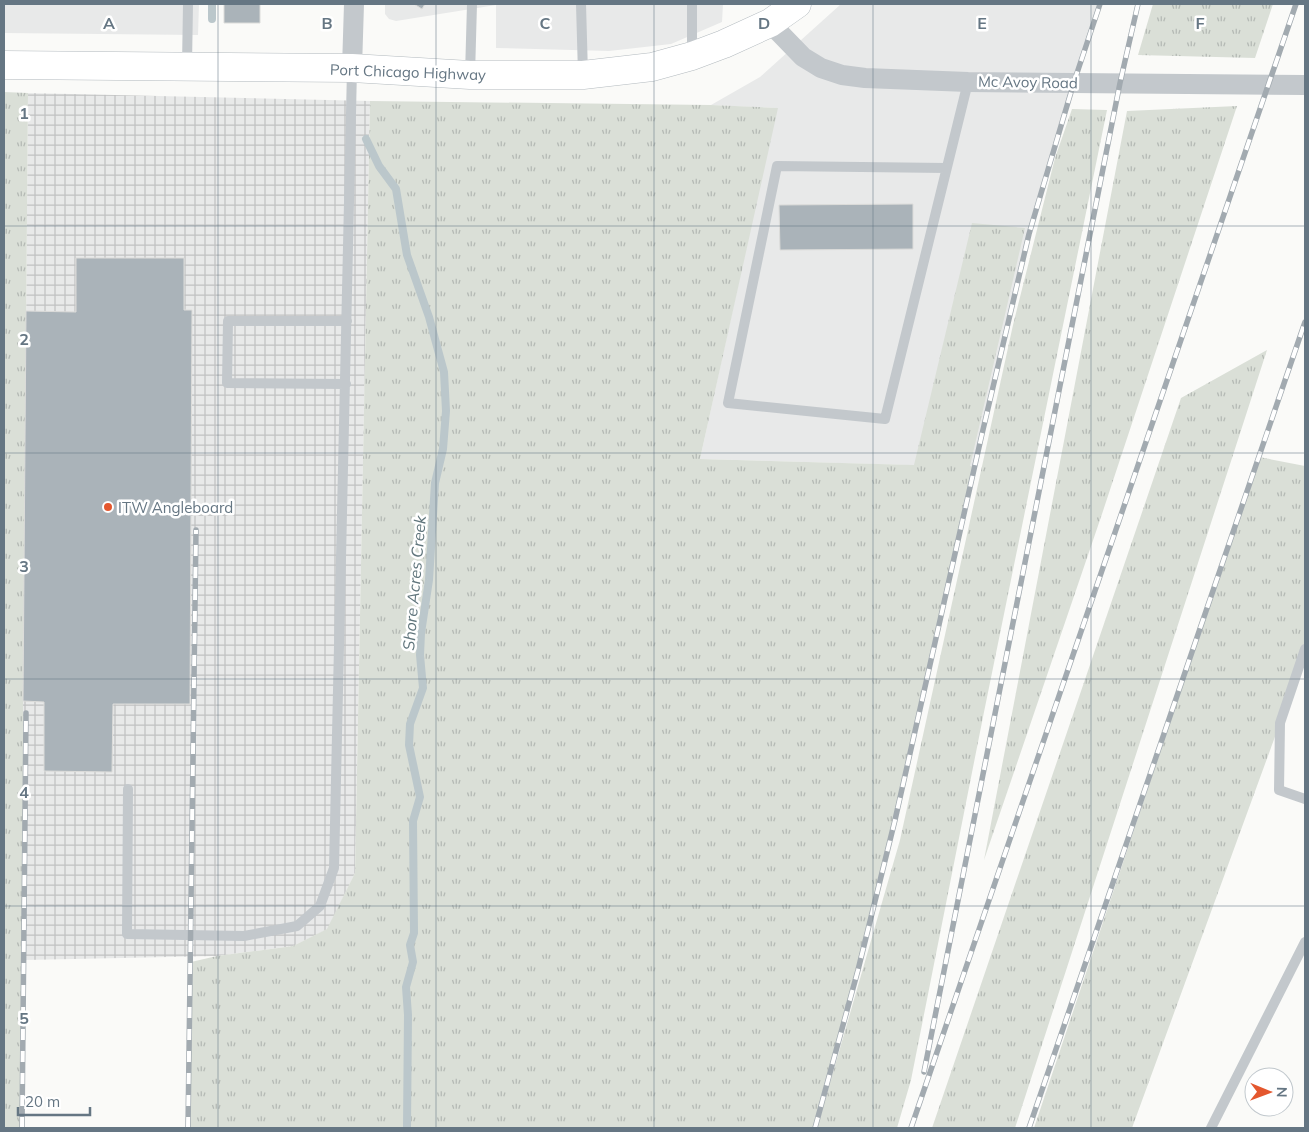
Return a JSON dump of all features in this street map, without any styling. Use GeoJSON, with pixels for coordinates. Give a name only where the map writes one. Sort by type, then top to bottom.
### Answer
{"type":"FeatureCollection","features":[{"type":"Feature","properties":{"kind":"street"},"geometry":{"type":"LineString","coordinates":[[352,68],[354,4]]}},
{"type":"Feature","properties":{"kind":"street","name":"Port Chicago Highway"},"geometry":{"type":"LineString","coordinates":[[4,65],[352,68],[470,75],[583,75],[652,67],[692,56],[770,23],[797,4]]}},
{"type":"Feature","properties":{"kind":"street","name":"Mc Avoy Road"},"geometry":{"type":"LineString","coordinates":[[770,23],[803,57],[821,68],[865,78],[968,82],[1305,85]]}},
{"type":"Feature","properties":{"kind":"lane"},"geometry":{"type":"LineString","coordinates":[[187,66],[188,4]]}},
{"type":"Feature","properties":{"kind":"lane"},"geometry":{"type":"LineString","coordinates":[[470,75],[472,4]]}},
{"type":"Feature","properties":{"kind":"lane"},"geometry":{"type":"LineString","coordinates":[[581,4],[583,75]]}},
{"type":"Feature","properties":{"kind":"lane"},"geometry":{"type":"LineString","coordinates":[[692,4],[692,56]]}},
{"type":"Feature","properties":{"kind":"lane"},"geometry":{"type":"LineString","coordinates":[[128,789],[127,934],[244,936],[297,926],[320,906],[334,868],[348,322],[352,68]]}},
{"type":"Feature","properties":{"kind":"lane"},"geometry":{"type":"LineString","coordinates":[[946,168],[776,166],[728,403],[885,419],[968,82]]}},
{"type":"Feature","properties":{"kind":"lane"},"geometry":{"type":"LineString","coordinates":[[346,384],[227,383],[228,321],[348,322]]}},
{"type":"Feature","properties":{"kind":"lane"},"geometry":{"type":"LineString","coordinates":[[1305,649],[1280,723],[1279,790],[1305,799]]}},
{"type":"Feature","properties":{"kind":"lane"},"geometry":{"type":"LineString","coordinates":[[1211,1128],[1305,942]]}},
{"type":"Feature","properties":{"kind":"shaded area"},"geometry":{"type":"Polygon","coordinates":[[[4,4],[199,4],[198,35],[4,33],[4,4]]]}},
{"type":"Feature","properties":{"kind":"shaded area"},"geometry":{"type":"Polygon","coordinates":[[[385,4],[723,4],[722,22],[671,44],[609,51],[496,48],[496,5],[396,21],[389,19],[385,14],[385,4]]]}},
{"type":"Feature","properties":{"kind":"shaded area"},"geometry":{"type":"Polygon","coordinates":[[[841,4],[1100,4],[1074,83],[1029,234],[975,467],[700,459],[777,108],[711,105],[760,77],[841,4]]]}},
{"type":"Feature","properties":{"kind":"shaded area"},"geometry":{"type":"Polygon","coordinates":[[[28,93],[370,101],[355,873],[328,929],[293,946],[217,956],[25,960],[23,701],[28,93]]]}},
{"type":"Feature","properties":{"kind":"green space"},"geometry":{"type":"Polygon","coordinates":[[[1153,4],[1273,4],[1255,58],[1138,55],[1153,4]]]}},
{"type":"Feature","properties":{"kind":"green space"},"geometry":{"type":"Polygon","coordinates":[[[4,92],[28,93],[23,701],[25,960],[22,1128],[4,1128],[4,92]]]}},
{"type":"Feature","properties":{"kind":"green space"},"geometry":{"type":"Polygon","coordinates":[[[370,101],[711,105],[778,108],[700,459],[914,465],[972,223],[1025,228],[970,466],[975,467],[895,820],[858,970],[815,1128],[188,1128],[191,962],[217,956],[293,946],[327,929],[355,873],[370,101]]]}},
{"type":"Feature","properties":{"kind":"green space"},"geometry":{"type":"Polygon","coordinates":[[[1237,106],[1102,514],[984,860],[1127,111],[1237,106]]]}},
{"type":"Feature","properties":{"kind":"green space"},"geometry":{"type":"Polygon","coordinates":[[[1072,109],[1107,110],[911,1080],[897,1128],[817,1128],[900,840],[1013,325],[1055,158],[1072,109]]]}},
{"type":"Feature","properties":{"kind":"green space"},"geometry":{"type":"Polygon","coordinates":[[[1267,350],[1015,1128],[932,1128],[1181,398],[1267,350]]]}},
{"type":"Feature","properties":{"kind":"green space"},"geometry":{"type":"Polygon","coordinates":[[[1259,457],[1305,466],[1305,649],[1280,723],[1132,1128],[1034,1128],[1259,457]]]}},
{"type":"Feature","properties":{"kind":"building"},"geometry":{"type":"Polygon","coordinates":[[[224,4],[260,4],[260,23],[224,23],[224,4]]]}},
{"type":"Feature","properties":{"kind":"building"},"geometry":{"type":"Polygon","coordinates":[[[414,4],[425,4],[422,9],[414,4]]]}},
{"type":"Feature","properties":{"kind":"building"},"geometry":{"type":"Polygon","coordinates":[[[913,204],[913,249],[780,250],[779,205],[913,204]]]}},
{"type":"Feature","properties":{"kind":"building","name":"ITW Angleboard"},"geometry":{"type":"Polygon","coordinates":[[[76,258],[184,258],[184,310],[192,310],[190,704],[113,704],[112,772],[44,771],[44,702],[23,701],[26,311],[76,312],[76,258]]]}},
{"type":"Feature","properties":{"kind":"waterway","name":"Shore Acres Creek"},"geometry":{"type":"LineString","coordinates":[[212,4],[212,19]]}},
{"type":"Feature","properties":{"kind":"waterway","name":"Shore Acres Creek"},"geometry":{"type":"LineString","coordinates":[[366,139],[379,166],[396,189],[407,255],[429,317],[444,372],[446,411],[443,449],[435,483],[429,580],[421,633],[420,655],[423,688],[410,724],[409,745],[420,797],[413,821],[414,933],[410,945],[413,962],[406,987],[408,1015],[407,1128]]}},
{"type":"Feature","properties":{"kind":"railway"},"geometry":{"type":"LineString","coordinates":[[815,1128],[858,970],[895,820],[1029,234],[1074,82],[1100,4]]}},
{"type":"Feature","properties":{"kind":"railway"},"geometry":{"type":"LineString","coordinates":[[924,1072],[1120,83],[1138,4]]}},
{"type":"Feature","properties":{"kind":"railway"},"geometry":{"type":"LineString","coordinates":[[911,1128],[1296,4]]}},
{"type":"Feature","properties":{"kind":"railway"},"geometry":{"type":"LineString","coordinates":[[1029,1128],[1305,322]]}},
{"type":"Feature","properties":{"kind":"railway"},"geometry":{"type":"LineString","coordinates":[[188,1128],[196,530]]}},
{"type":"Feature","properties":{"kind":"railway"},"geometry":{"type":"LineString","coordinates":[[22,1128],[26,713]]}},
{"type":"Feature","properties":{"kind":"place","name":"ITW Angleboard"},"geometry":{"type":"Point","coordinates":[108,507]}}]}
